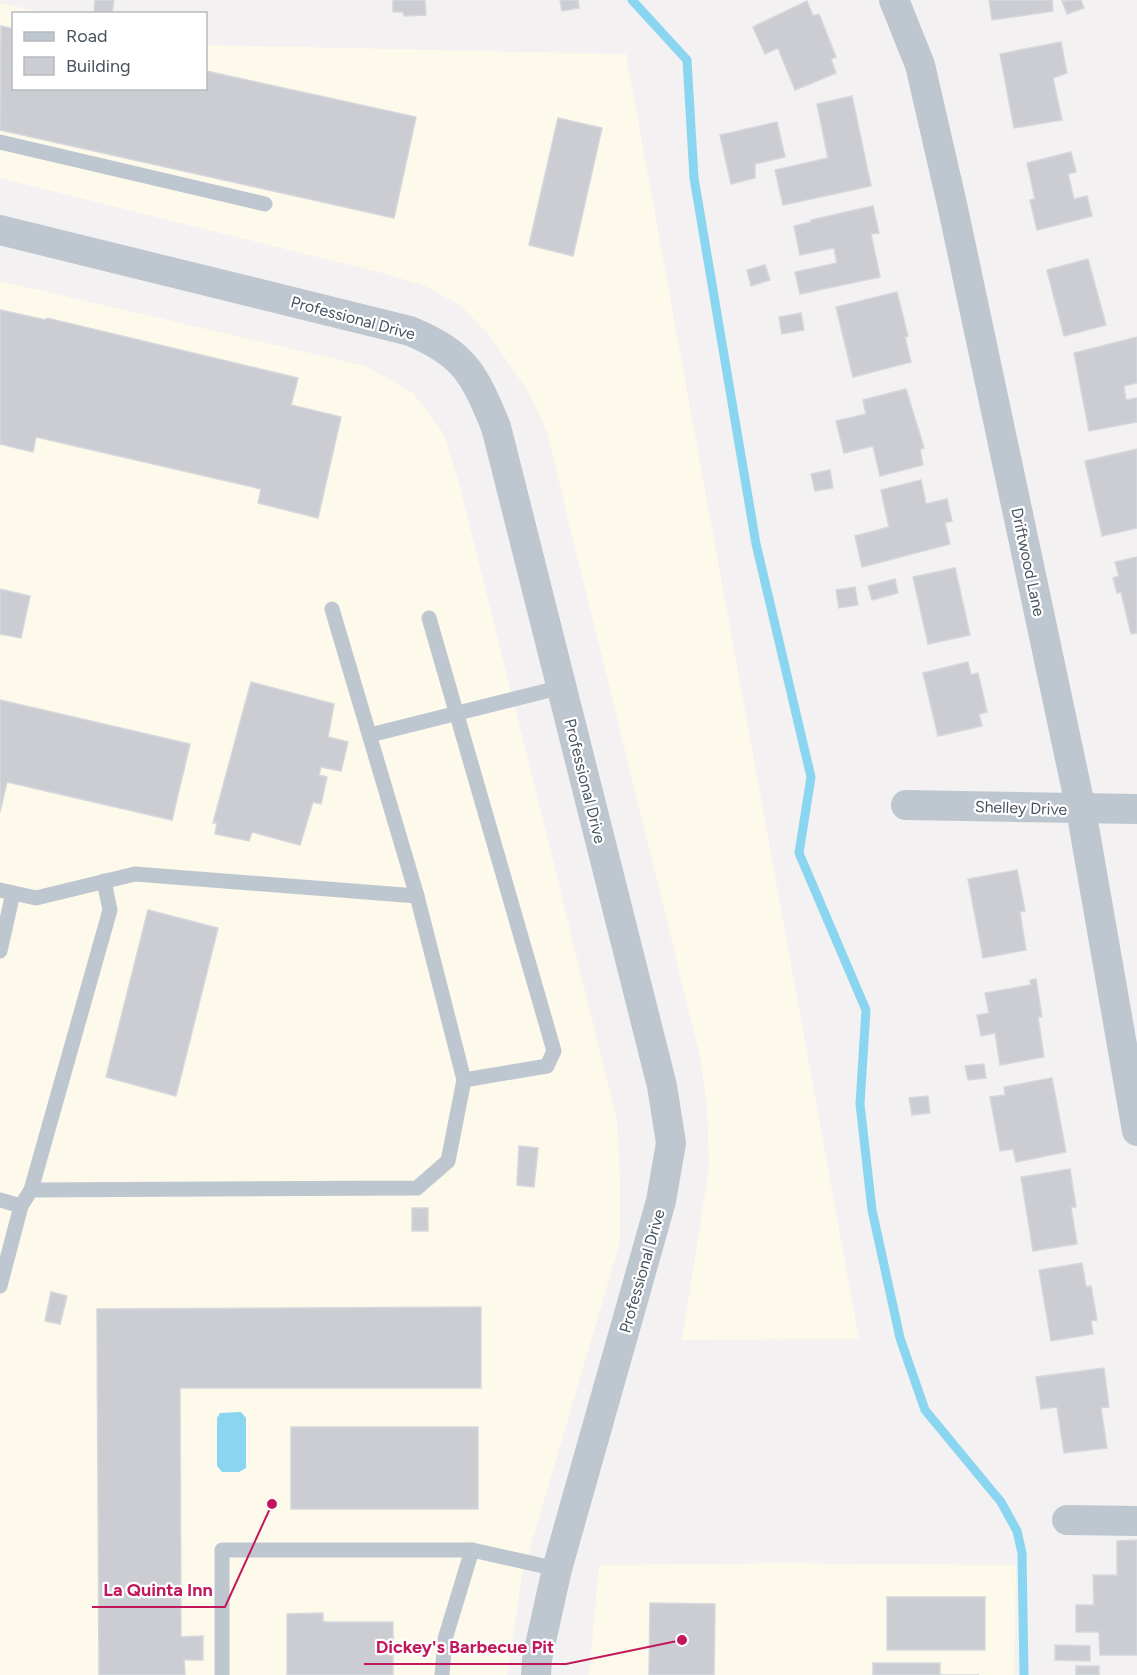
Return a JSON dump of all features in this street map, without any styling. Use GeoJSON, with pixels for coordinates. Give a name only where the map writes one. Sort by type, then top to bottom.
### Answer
{"type":"FeatureCollection","features":[{"type":"Feature","properties":{"kind":"street","name":"Driftwood Lane"},"geometry":{"type":"LineString","coordinates":[[894,0],[920,65],[952,204],[1080,810],[1137,1131]]}},
{"type":"Feature","properties":{"kind":"street","name":"Professional Drive"},"geometry":{"type":"LineString","coordinates":[[0,230],[410,331],[441,344],[465,366],[482,393],[496,428],[663,1086],[671,1143],[661,1201],[557,1569],[537,1659],[536,1675]]}},
{"type":"Feature","properties":{"kind":"street","name":"Shelley Drive"},"geometry":{"type":"LineString","coordinates":[[906,805],[1080,810],[1137,809]]}},
{"type":"Feature","properties":{"kind":"street"},"geometry":{"type":"LineString","coordinates":[[1067,1520],[1137,1521]]}},
{"type":"Feature","properties":{"kind":"lane"},"geometry":{"type":"LineString","coordinates":[[0,142],[265,204]]}},
{"type":"Feature","properties":{"kind":"lane"},"geometry":{"type":"LineString","coordinates":[[31,1190],[417,1188],[448,1161],[464,1080],[417,896],[333,609]]}},
{"type":"Feature","properties":{"kind":"lane"},"geometry":{"type":"LineString","coordinates":[[429,618],[554,1051],[547,1066],[464,1080]]}},
{"type":"Feature","properties":{"kind":"lane"},"geometry":{"type":"LineString","coordinates":[[370,735],[562,687]]}},
{"type":"Feature","properties":{"kind":"lane"},"geometry":{"type":"LineString","coordinates":[[0,951],[6,892],[36,898],[135,874],[417,896]]}},
{"type":"Feature","properties":{"kind":"lane"},"geometry":{"type":"LineString","coordinates":[[0,1286],[21,1206],[31,1190],[110,910],[104,881]]}},
{"type":"Feature","properties":{"kind":"lane"},"geometry":{"type":"LineString","coordinates":[[0,1200],[21,1206]]}},
{"type":"Feature","properties":{"kind":"lane"},"geometry":{"type":"LineString","coordinates":[[222,1675],[222,1550],[472,1550],[557,1569]]}},
{"type":"Feature","properties":{"kind":"lane"},"geometry":{"type":"LineString","coordinates":[[442,1675],[445,1639],[472,1550]]}},
{"type":"Feature","properties":{"kind":"shaded area"},"geometry":{"type":"Polygon","coordinates":[[[0,3],[41,12],[12,12],[12,90],[207,90],[207,45],[626,54],[859,1339],[682,1340],[709,1168],[707,1107],[700,1056],[546,429],[527,390],[489,335],[461,306],[425,286],[386,274],[0,178],[0,3]]]}},
{"type":"Feature","properties":{"kind":"shaded area"},"geometry":{"type":"Polygon","coordinates":[[[0,281],[366,366],[413,393],[444,434],[460,487],[617,1119],[620,1178],[620,1242],[522,1576],[507,1675],[0,1675],[0,281]]]}},
{"type":"Feature","properties":{"kind":"shaded area"},"geometry":{"type":"Polygon","coordinates":[[[775,1563],[1016,1565],[1014,1675],[589,1675],[599,1565],[775,1563]]]}},
{"type":"Feature","properties":{"kind":"water"},"geometry":{"type":"Polygon","coordinates":[[[241,1412],[246,1418],[246,1468],[239,1472],[222,1472],[217,1466],[217,1418],[220,1413],[241,1412]]]}},
{"type":"Feature","properties":{"kind":"building"},"geometry":{"type":"Polygon","coordinates":[[[95,0],[114,0],[112,12],[94,12],[95,0]]]}},
{"type":"Feature","properties":{"kind":"building"},"geometry":{"type":"Polygon","coordinates":[[[393,0],[425,0],[426,15],[404,16],[403,12],[393,12],[393,0]]]}},
{"type":"Feature","properties":{"kind":"building"},"geometry":{"type":"Polygon","coordinates":[[[560,0],[578,0],[579,8],[562,11],[560,0]]]}},
{"type":"Feature","properties":{"kind":"building"},"geometry":{"type":"Polygon","coordinates":[[[989,0],[1052,0],[1053,11],[992,20],[989,0]]]}},
{"type":"Feature","properties":{"kind":"building"},"geometry":{"type":"Polygon","coordinates":[[[1081,0],[1084,8],[1067,14],[1062,1],[1081,0]]]}},
{"type":"Feature","properties":{"kind":"building"},"geometry":{"type":"Polygon","coordinates":[[[807,1],[813,16],[819,14],[836,57],[831,59],[836,73],[795,90],[778,48],[765,54],[753,27],[807,1]]]}},
{"type":"Feature","properties":{"kind":"building"},"geometry":{"type":"Polygon","coordinates":[[[1,26],[12,29],[12,90],[207,90],[207,71],[416,117],[394,218],[0,130],[1,26]]]}},
{"type":"Feature","properties":{"kind":"building"},"geometry":{"type":"Polygon","coordinates":[[[1061,42],[1067,73],[1053,78],[1062,120],[1014,128],[1000,54],[1061,42]]]}},
{"type":"Feature","properties":{"kind":"building"},"geometry":{"type":"Polygon","coordinates":[[[852,96],[871,186],[783,205],[775,170],[828,158],[817,104],[852,96]]]}},
{"type":"Feature","properties":{"kind":"building"},"geometry":{"type":"Polygon","coordinates":[[[558,118],[602,128],[573,256],[529,245],[558,118]]]}},
{"type":"Feature","properties":{"kind":"building"},"geometry":{"type":"Polygon","coordinates":[[[777,122],[785,157],[755,164],[755,178],[731,184],[720,135],[777,122]]]}},
{"type":"Feature","properties":{"kind":"building"},"geometry":{"type":"Polygon","coordinates":[[[1071,152],[1076,172],[1068,174],[1074,199],[1087,196],[1092,216],[1037,230],[1030,200],[1035,199],[1027,163],[1071,152]]]}},
{"type":"Feature","properties":{"kind":"building"},"geometry":{"type":"Polygon","coordinates":[[[873,206],[879,233],[871,234],[880,277],[800,294],[795,272],[837,263],[834,248],[800,255],[794,226],[873,206]]]}},
{"type":"Feature","properties":{"kind":"building"},"geometry":{"type":"Polygon","coordinates":[[[1088,259],[1106,325],[1064,336],[1047,270],[1088,259]]]}},
{"type":"Feature","properties":{"kind":"building"},"geometry":{"type":"Polygon","coordinates":[[[765,265],[770,280],[751,286],[747,270],[765,265]]]}},
{"type":"Feature","properties":{"kind":"building"},"geometry":{"type":"Polygon","coordinates":[[[897,292],[908,336],[905,337],[911,362],[853,377],[836,307],[897,292]]]}},
{"type":"Feature","properties":{"kind":"building"},"geometry":{"type":"Polygon","coordinates":[[[0,310],[46,320],[47,318],[298,378],[291,405],[341,417],[318,518],[258,503],[261,489],[36,437],[33,452],[0,444],[0,310]]]}},
{"type":"Feature","properties":{"kind":"building"},"geometry":{"type":"Polygon","coordinates":[[[801,313],[804,330],[782,334],[779,317],[801,313]]]}},
{"type":"Feature","properties":{"kind":"building"},"geometry":{"type":"Polygon","coordinates":[[[1137,337],[1137,383],[1124,386],[1126,400],[1137,398],[1137,422],[1089,431],[1074,353],[1137,337]]]}},
{"type":"Feature","properties":{"kind":"building"},"geometry":{"type":"Polygon","coordinates":[[[906,389],[924,448],[920,449],[923,465],[880,476],[873,446],[844,453],[836,421],[866,414],[863,400],[906,389]]]}},
{"type":"Feature","properties":{"kind":"building"},"geometry":{"type":"Polygon","coordinates":[[[1137,449],[1137,528],[1102,536],[1085,461],[1137,449]]]}},
{"type":"Feature","properties":{"kind":"building"},"geometry":{"type":"Polygon","coordinates":[[[830,470],[833,488],[815,491],[811,474],[830,470]]]}},
{"type":"Feature","properties":{"kind":"building"},"geometry":{"type":"Polygon","coordinates":[[[921,480],[926,504],[947,499],[952,521],[945,523],[950,544],[862,567],[855,536],[889,527],[881,490],[921,480]]]}},
{"type":"Feature","properties":{"kind":"building"},"geometry":{"type":"Polygon","coordinates":[[[1137,557],[1137,633],[1131,634],[1121,592],[1117,593],[1113,578],[1119,576],[1115,562],[1137,557]]]}},
{"type":"Feature","properties":{"kind":"building"},"geometry":{"type":"Polygon","coordinates":[[[955,568],[970,635],[928,644],[913,577],[955,568]]]}},
{"type":"Feature","properties":{"kind":"building"},"geometry":{"type":"Polygon","coordinates":[[[895,579],[898,593],[872,600],[868,586],[895,579]]]}},
{"type":"Feature","properties":{"kind":"building"},"geometry":{"type":"Polygon","coordinates":[[[855,587],[858,605],[839,608],[836,590],[855,587]]]}},
{"type":"Feature","properties":{"kind":"building"},"geometry":{"type":"Polygon","coordinates":[[[0,589],[30,596],[21,638],[0,634],[0,589]]]}},
{"type":"Feature","properties":{"kind":"building"},"geometry":{"type":"Polygon","coordinates":[[[968,662],[971,675],[978,673],[987,712],[979,714],[982,726],[938,736],[923,673],[968,662]]]}},
{"type":"Feature","properties":{"kind":"building"},"geometry":{"type":"Polygon","coordinates":[[[251,682],[334,704],[328,737],[348,742],[341,771],[321,767],[319,775],[327,777],[321,804],[313,802],[300,845],[252,832],[249,841],[215,834],[217,823],[213,823],[251,682]]]}},
{"type":"Feature","properties":{"kind":"building"},"geometry":{"type":"Polygon","coordinates":[[[0,700],[190,744],[172,820],[7,782],[0,812],[0,700]]]}},
{"type":"Feature","properties":{"kind":"building"},"geometry":{"type":"Polygon","coordinates":[[[1017,870],[1025,911],[1020,912],[1026,950],[983,958],[968,879],[1017,870]]]}},
{"type":"Feature","properties":{"kind":"building"},"geometry":{"type":"Polygon","coordinates":[[[148,910],[218,928],[176,1096],[106,1077],[148,910]]]}},
{"type":"Feature","properties":{"kind":"building"},"geometry":{"type":"Polygon","coordinates":[[[1036,979],[1042,1017],[1038,1017],[1044,1057],[1000,1065],[995,1033],[981,1036],[977,1015],[989,1013],[985,993],[1031,985],[1030,980],[1036,979]]]}},
{"type":"Feature","properties":{"kind":"building"},"geometry":{"type":"Polygon","coordinates":[[[984,1064],[986,1078],[968,1080],[965,1066],[984,1064]]]}},
{"type":"Feature","properties":{"kind":"building"},"geometry":{"type":"Polygon","coordinates":[[[1052,1078],[1066,1152],[1016,1162],[1013,1149],[1000,1151],[990,1097],[1005,1095],[1004,1087],[1052,1078]]]}},
{"type":"Feature","properties":{"kind":"building"},"geometry":{"type":"Polygon","coordinates":[[[928,1096],[930,1113],[912,1115],[909,1098],[928,1096]]]}},
{"type":"Feature","properties":{"kind":"building"},"geometry":{"type":"Polygon","coordinates":[[[519,1146],[538,1148],[534,1187],[517,1185],[519,1146]]]}},
{"type":"Feature","properties":{"kind":"building"},"geometry":{"type":"Polygon","coordinates":[[[1070,1169],[1076,1207],[1071,1207],[1077,1244],[1033,1251],[1021,1177],[1070,1169]]]}},
{"type":"Feature","properties":{"kind":"building"},"geometry":{"type":"Polygon","coordinates":[[[412,1208],[428,1208],[428,1231],[412,1231],[412,1208]]]}},
{"type":"Feature","properties":{"kind":"building"},"geometry":{"type":"Polygon","coordinates":[[[1082,1263],[1086,1287],[1091,1286],[1097,1320],[1091,1321],[1093,1334],[1051,1341],[1039,1270],[1082,1263]]]}},
{"type":"Feature","properties":{"kind":"building"},"geometry":{"type":"Polygon","coordinates":[[[51,1292],[67,1296],[60,1324],[45,1321],[51,1292]]]}},
{"type":"Feature","properties":{"kind":"building"},"geometry":{"type":"Polygon","coordinates":[[[481,1307],[481,1388],[180,1388],[181,1637],[203,1636],[203,1660],[184,1660],[185,1675],[99,1675],[97,1309],[481,1307]]]}},
{"type":"Feature","properties":{"kind":"building"},"geometry":{"type":"Polygon","coordinates":[[[1104,1368],[1109,1407],[1101,1408],[1107,1448],[1064,1453],[1057,1407],[1041,1409],[1036,1377],[1104,1368]]]}},
{"type":"Feature","properties":{"kind":"building"},"geometry":{"type":"Polygon","coordinates":[[[291,1427],[478,1427],[478,1509],[291,1509],[291,1427]]]}},
{"type":"Feature","properties":{"kind":"building"},"geometry":{"type":"Polygon","coordinates":[[[1137,1540],[1137,1655],[1100,1655],[1099,1632],[1076,1632],[1076,1605],[1094,1605],[1093,1575],[1117,1575],[1117,1541],[1137,1540]]]}},
{"type":"Feature","properties":{"kind":"building"},"geometry":{"type":"Polygon","coordinates":[[[887,1597],[985,1597],[985,1650],[887,1650],[887,1597]]]}},
{"type":"Feature","properties":{"kind":"building"},"geometry":{"type":"Polygon","coordinates":[[[650,1603],[715,1604],[714,1675],[649,1675],[650,1603]]]}},
{"type":"Feature","properties":{"kind":"building"},"geometry":{"type":"Polygon","coordinates":[[[323,1613],[323,1622],[393,1622],[393,1675],[287,1675],[287,1614],[323,1613]]]}},
{"type":"Feature","properties":{"kind":"building"},"geometry":{"type":"Polygon","coordinates":[[[1055,1645],[1090,1646],[1090,1661],[1055,1660],[1055,1645]]]}},
{"type":"Feature","properties":{"kind":"building"},"geometry":{"type":"Polygon","coordinates":[[[873,1663],[940,1663],[940,1675],[873,1675],[873,1663]]]}},
{"type":"Feature","properties":{"kind":"building"},"geometry":{"type":"Polygon","coordinates":[[[1076,1666],[1099,1666],[1099,1675],[1076,1675],[1076,1666]]]}},
{"type":"Feature","properties":{"kind":"waterway"},"geometry":{"type":"LineString","coordinates":[[632,0],[687,60],[694,178],[756,544],[811,777],[799,853],[866,1010],[860,1104],[872,1210],[900,1338],[925,1410],[1001,1502],[1017,1531],[1022,1553],[1024,1675]]}},
{"type":"Feature","properties":{"kind":"place","name":"La Quinta Inn"},"geometry":{"type":"Point","coordinates":[272,1504]}},
{"type":"Feature","properties":{"kind":"place","name":"Dickey's Barbecue Pit"},"geometry":{"type":"Point","coordinates":[682,1640]}}]}
